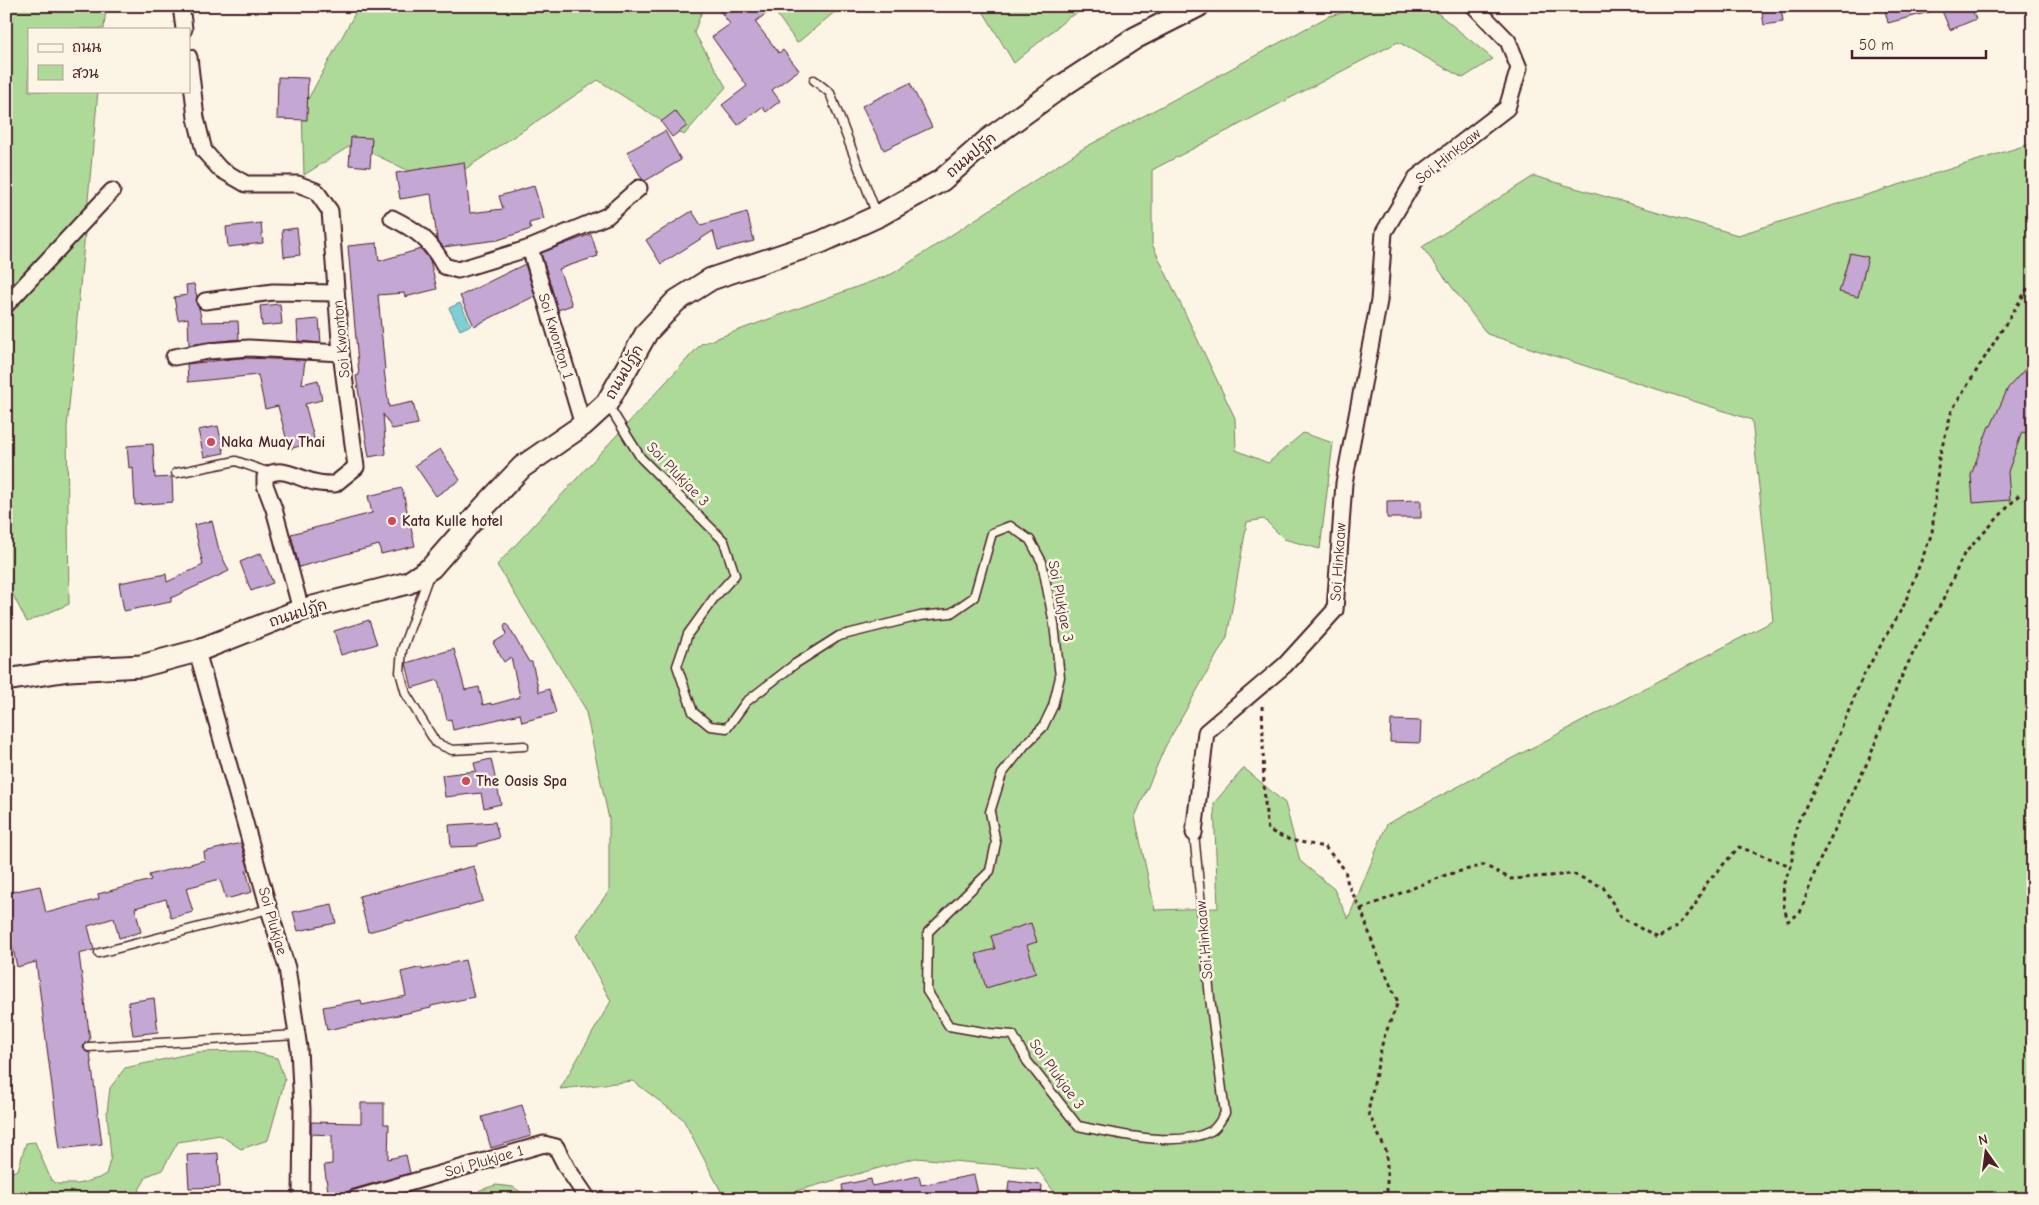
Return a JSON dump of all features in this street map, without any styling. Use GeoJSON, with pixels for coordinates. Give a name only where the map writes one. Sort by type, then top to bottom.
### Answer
{"type":"FeatureCollection","features":[{"type":"Feature","properties":{"kind":"main road","name":"ถนนปฏัก"},"geometry":{"type":"LineString","coordinates":[[6,680],[69,670],[141,666],[197,651],[301,610],[408,584],[431,568],[522,467],[583,425],[607,403],[647,332],[676,301],[711,279],[821,242],[878,216],[942,180],[989,139],[1062,86],[1135,38],[1198,6]]}},
{"type":"Feature","properties":{"kind":"street"},"geometry":{"type":"LineString","coordinates":[[180,6],[184,28]]}},
{"type":"Feature","properties":{"kind":"street","name":"Soi Hinkaaw"},"geometry":{"type":"LineString","coordinates":[[1194,833],[1206,732],[1285,665],[1335,610],[1344,483],[1379,301],[1384,232],[1416,178],[1507,108],[1520,68],[1508,42],[1474,6]]}},
{"type":"Feature","properties":{"kind":"street","name":"Soi Kwonton"},"geometry":{"type":"LineString","coordinates":[[190,73],[196,118],[204,151],[220,169],[246,184],[298,184],[316,191],[330,211],[341,353],[356,467],[335,484],[318,483],[279,471],[270,472]]}},
{"type":"Feature","properties":{"kind":"street"},"geometry":{"type":"LineString","coordinates":[[392,218],[410,227],[428,240],[444,266],[458,270],[530,248],[607,216],[639,188]]}},
{"type":"Feature","properties":{"kind":"street"},"geometry":{"type":"LineString","coordinates":[[6,305],[112,191]]}},
{"type":"Feature","properties":{"kind":"street","name":"Soi Kwonton 1"},"geometry":{"type":"LineString","coordinates":[[530,248],[583,425]]}},
{"type":"Feature","properties":{"kind":"street"},"geometry":{"type":"LineString","coordinates":[[205,301],[273,292],[336,292]]}},
{"type":"Feature","properties":{"kind":"street"},"geometry":{"type":"LineString","coordinates":[[174,356],[249,348],[341,353]]}},
{"type":"Feature","properties":{"kind":"street"},"geometry":{"type":"LineString","coordinates":[[270,472],[265,477],[265,484],[274,508],[301,610]]}},
{"type":"Feature","properties":{"kind":"street","name":"Soi Plukjae"},"geometry":{"type":"LineString","coordinates":[[197,651],[268,909],[287,968],[297,1035],[302,1110],[301,1199]]}},
{"type":"Feature","properties":{"kind":"street","name":"Soi Plukjae 1"},"geometry":{"type":"LineString","coordinates":[[353,1199],[544,1144],[556,1147],[567,1168],[588,1199]]}},
{"type":"Feature","properties":{"kind":"lane"},"geometry":{"type":"LineString","coordinates":[[814,80],[830,93],[878,216]]}},
{"type":"Feature","properties":{"kind":"lane","name":"Soi Plukjae 3"},"geometry":{"type":"LineString","coordinates":[[607,403],[641,458],[724,540],[735,574],[714,598],[688,634],[677,666],[693,712],[710,726],[727,728],[746,702],[795,664],[839,636],[920,616],[951,613],[974,597],[992,533],[1010,526],[1030,540],[1042,562],[1054,624],[1060,677],[1054,706],[1043,727],[1025,745],[1002,774],[990,812],[996,843],[990,871],[928,932],[927,990],[949,1026],[1013,1035],[1027,1061],[1078,1126],[1132,1137],[1184,1140],[1213,1130]]}},
{"type":"Feature","properties":{"kind":"lane"},"geometry":{"type":"LineString","coordinates":[[176,473],[236,460],[270,472]]}},
{"type":"Feature","properties":{"kind":"lane"},"geometry":{"type":"LineString","coordinates":[[431,568],[402,650],[400,672],[406,694],[436,743],[452,750],[524,746]]}},
{"type":"Feature","properties":{"kind":"lane","name":"Soi Hinkaaw"},"geometry":{"type":"LineString","coordinates":[[1194,833],[1210,998],[1226,1113],[1213,1130]]}},
{"type":"Feature","properties":{"kind":"lane"},"geometry":{"type":"LineString","coordinates":[[99,953],[268,909]]}},
{"type":"Feature","properties":{"kind":"lane"},"geometry":{"type":"LineString","coordinates":[[89,1047],[297,1035]]}},
{"type":"Feature","properties":{"kind":"path"},"geometry":{"type":"LineString","coordinates":[[2019,495],[1964,554],[1943,600],[1899,682],[1869,759],[1817,866],[1800,913],[1788,921],[1784,907],[1783,885],[1791,866],[1797,824],[1829,759],[1862,678],[1904,605],[1932,533],[1939,458],[1952,410],[2033,280]]}},
{"type":"Feature","properties":{"kind":"path"},"geometry":{"type":"LineString","coordinates":[[1260,686],[1264,748],[1263,797],[1268,830],[1290,840],[1325,847],[1345,870],[1348,884],[1361,909],[1374,947],[1398,1002],[1383,1040],[1368,1112],[1387,1153],[1387,1199]]}},
{"type":"Feature","properties":{"kind":"path"},"geometry":{"type":"LineString","coordinates":[[1361,909],[1446,875],[1484,865],[1511,879],[1573,874],[1603,887],[1620,917],[1657,938],[1676,927],[1694,906],[1705,885],[1739,847],[1791,866]]}},
{"type":"Feature","properties":{"kind":"green space"},"geometry":{"type":"Polygon","coordinates":[[[6,6],[106,6],[104,28],[28,28],[28,92],[98,92],[67,428],[69,604],[27,622],[6,582],[6,6]]]}},
{"type":"Feature","properties":{"kind":"green space"},"geometry":{"type":"Polygon","coordinates":[[[359,6],[704,6],[694,32],[726,87],[684,135],[598,80],[440,186],[353,144],[304,175],[302,110],[359,6]]]}},
{"type":"Feature","properties":{"kind":"green space"},"geometry":{"type":"Polygon","coordinates":[[[771,6],[842,6],[797,43],[771,6]]]}},
{"type":"Feature","properties":{"kind":"green space"},"geometry":{"type":"Polygon","coordinates":[[[980,6],[1092,6],[1069,17],[1014,63],[980,6]]]}},
{"type":"Feature","properties":{"kind":"green space"},"geometry":{"type":"Polygon","coordinates":[[[1371,6],[1429,6],[1493,59],[1463,78],[1398,42],[1152,170],[1152,244],[1235,418],[1236,450],[1268,463],[1303,433],[1333,443],[1320,549],[1284,539],[1264,519],[1247,522],[1227,637],[1165,747],[1135,817],[1155,910],[1218,908],[1214,803],[1244,768],[1285,803],[1300,861],[1334,889],[1348,919],[1387,824],[1773,621],[1752,420],[1487,334],[1422,247],[1534,176],[1738,235],[2033,143],[2033,1199],[1059,1199],[1037,1168],[915,1158],[767,1199],[725,1199],[683,1119],[633,1081],[560,1089],[611,1001],[576,936],[609,891],[609,819],[585,708],[497,565],[701,344],[892,274],[1084,148],[1329,16],[1371,6]]]}},
{"type":"Feature","properties":{"kind":"green space"},"geometry":{"type":"Polygon","coordinates":[[[248,1051],[277,1058],[285,1080],[268,1140],[241,1149],[220,1135],[178,1142],[162,1170],[147,1176],[139,1190],[146,1196],[163,1194],[183,1199],[6,1199],[6,1174],[18,1170],[26,1143],[35,1142],[51,1180],[58,1184],[78,1184],[106,1174],[111,1157],[107,1112],[110,1088],[125,1068],[197,1052],[248,1051]]]}},
{"type":"Feature","properties":{"kind":"green space"},"geometry":{"type":"Polygon","coordinates":[[[496,1185],[513,1187],[531,1199],[470,1199],[480,1190],[496,1185]]]}},
{"type":"Feature","properties":{"kind":"water"},"geometry":{"type":"Polygon","coordinates":[[[460,303],[471,325],[460,330],[449,308],[460,303]]]}},
{"type":"Feature","properties":{"kind":"building"},"geometry":{"type":"Polygon","coordinates":[[[716,6],[776,6],[755,22],[779,53],[783,50],[799,70],[772,90],[780,101],[766,112],[762,107],[738,125],[722,105],[747,86],[712,37],[730,24],[716,6]]]}},
{"type":"Feature","properties":{"kind":"building"},"geometry":{"type":"Polygon","coordinates":[[[1761,6],[1781,6],[1783,22],[1764,25],[1761,6]]]}},
{"type":"Feature","properties":{"kind":"building"},"geometry":{"type":"Polygon","coordinates":[[[1884,6],[1932,6],[1933,11],[1888,23],[1884,6]]]}},
{"type":"Feature","properties":{"kind":"building"},"geometry":{"type":"Polygon","coordinates":[[[1940,6],[1970,6],[1976,19],[1950,30],[1940,6]]]}},
{"type":"Feature","properties":{"kind":"building"},"geometry":{"type":"Polygon","coordinates":[[[278,77],[308,78],[307,120],[277,119],[278,77]]]}},
{"type":"Feature","properties":{"kind":"building"},"geometry":{"type":"Polygon","coordinates":[[[910,83],[932,127],[884,150],[862,106],[910,83]]]}},
{"type":"Feature","properties":{"kind":"building"},"geometry":{"type":"Polygon","coordinates":[[[675,111],[687,126],[672,137],[661,122],[675,111]]]}},
{"type":"Feature","properties":{"kind":"building"},"geometry":{"type":"Polygon","coordinates":[[[665,131],[681,160],[645,181],[627,152],[665,131]]]}},
{"type":"Feature","properties":{"kind":"building"},"geometry":{"type":"Polygon","coordinates":[[[351,137],[372,138],[370,167],[349,165],[351,137]]]}},
{"type":"Feature","properties":{"kind":"building"},"geometry":{"type":"Polygon","coordinates":[[[464,162],[470,213],[503,209],[499,196],[534,186],[544,219],[529,223],[531,229],[498,240],[443,247],[437,239],[431,194],[400,199],[396,173],[464,162]]]}},
{"type":"Feature","properties":{"kind":"building"},"geometry":{"type":"Polygon","coordinates":[[[692,211],[701,225],[747,212],[754,241],[718,250],[713,231],[661,264],[646,240],[692,211]]]}},
{"type":"Feature","properties":{"kind":"building"},"geometry":{"type":"Polygon","coordinates":[[[261,223],[263,243],[228,247],[226,227],[261,223]]]}},
{"type":"Feature","properties":{"kind":"building"},"geometry":{"type":"Polygon","coordinates":[[[297,228],[300,255],[284,257],[282,230],[297,228]]]}},
{"type":"Feature","properties":{"kind":"building"},"geometry":{"type":"Polygon","coordinates":[[[591,234],[598,256],[559,269],[572,305],[558,310],[541,253],[591,234]]]}},
{"type":"Feature","properties":{"kind":"building"},"geometry":{"type":"Polygon","coordinates":[[[377,243],[379,261],[421,249],[430,260],[437,289],[405,297],[404,293],[378,295],[389,407],[413,402],[418,424],[392,429],[383,414],[386,454],[369,457],[356,376],[359,375],[348,246],[377,243]]]}},
{"type":"Feature","properties":{"kind":"building"},"geometry":{"type":"Polygon","coordinates":[[[1850,253],[1868,257],[1858,297],[1839,292],[1850,253]]]}},
{"type":"Feature","properties":{"kind":"building"},"geometry":{"type":"Polygon","coordinates":[[[525,264],[535,296],[474,326],[460,296],[525,264]]]}},
{"type":"Feature","properties":{"kind":"building"},"geometry":{"type":"Polygon","coordinates":[[[194,284],[197,297],[196,303],[202,322],[238,321],[239,339],[189,345],[188,318],[178,320],[174,297],[187,295],[186,285],[194,284]]]}},
{"type":"Feature","properties":{"kind":"building"},"geometry":{"type":"Polygon","coordinates":[[[280,304],[282,324],[262,326],[260,306],[280,304]]]}},
{"type":"Feature","properties":{"kind":"building"},"geometry":{"type":"Polygon","coordinates":[[[319,319],[321,343],[298,341],[297,321],[319,319]]]}},
{"type":"Feature","properties":{"kind":"building"},"geometry":{"type":"Polygon","coordinates":[[[240,358],[305,360],[302,384],[318,380],[322,400],[305,404],[315,442],[289,449],[278,406],[265,409],[258,375],[188,382],[187,364],[240,358]]]}},
{"type":"Feature","properties":{"kind":"building"},"geometry":{"type":"Polygon","coordinates":[[[2033,360],[2033,418],[2026,433],[2022,432],[2008,472],[2010,500],[1973,503],[1971,475],[1989,426],[1991,426],[2008,388],[2033,360]]]}},
{"type":"Feature","properties":{"kind":"building","name":"Naka Muay Thai"},"geometry":{"type":"Polygon","coordinates":[[[218,426],[224,453],[204,457],[198,430],[218,426]]]}},
{"type":"Feature","properties":{"kind":"building"},"geometry":{"type":"Polygon","coordinates":[[[153,444],[155,478],[172,477],[173,502],[135,505],[133,467],[129,468],[127,446],[153,444]]]}},
{"type":"Feature","properties":{"kind":"building"},"geometry":{"type":"Polygon","coordinates":[[[440,449],[460,480],[436,496],[415,465],[440,449]]]}},
{"type":"Feature","properties":{"kind":"building"},"geometry":{"type":"Polygon","coordinates":[[[402,488],[415,546],[381,554],[379,545],[299,567],[291,534],[372,513],[368,496],[402,488]]]}},
{"type":"Feature","properties":{"kind":"building"},"geometry":{"type":"Polygon","coordinates":[[[1421,500],[1421,518],[1387,518],[1387,501],[1421,500]]]}},
{"type":"Feature","properties":{"kind":"building"},"geometry":{"type":"Polygon","coordinates":[[[212,521],[219,550],[229,571],[171,598],[171,602],[124,611],[119,583],[166,574],[167,582],[203,565],[194,525],[212,521]]]}},
{"type":"Feature","properties":{"kind":"building"},"geometry":{"type":"Polygon","coordinates":[[[261,553],[273,583],[251,591],[240,562],[261,553]]]}},
{"type":"Feature","properties":{"kind":"building"},"geometry":{"type":"Polygon","coordinates":[[[369,620],[377,644],[341,655],[334,631],[369,620]]]}},
{"type":"Feature","properties":{"kind":"building"},"geometry":{"type":"Polygon","coordinates":[[[507,624],[529,662],[532,662],[539,692],[549,689],[556,713],[522,722],[520,714],[453,730],[451,719],[447,720],[438,680],[412,688],[406,663],[454,649],[465,690],[479,687],[483,705],[491,703],[491,705],[520,697],[511,657],[504,662],[493,643],[506,635],[504,625],[507,624]]]}},
{"type":"Feature","properties":{"kind":"building"},"geometry":{"type":"Polygon","coordinates":[[[1391,720],[1421,721],[1420,743],[1390,742],[1391,720]]]}},
{"type":"Feature","properties":{"kind":"building"},"geometry":{"type":"Polygon","coordinates":[[[491,759],[501,804],[484,808],[481,793],[445,797],[442,775],[476,771],[474,763],[491,759]]]}},
{"type":"Feature","properties":{"kind":"building"},"geometry":{"type":"Polygon","coordinates":[[[495,822],[499,838],[478,844],[478,846],[451,847],[449,825],[495,822]]]}},
{"type":"Feature","properties":{"kind":"building"},"geometry":{"type":"Polygon","coordinates":[[[241,843],[249,870],[246,871],[252,892],[226,899],[220,879],[186,888],[193,912],[171,918],[166,899],[135,908],[141,932],[119,938],[114,918],[88,926],[94,950],[79,954],[90,1040],[84,1044],[83,1048],[86,1052],[90,1053],[102,1144],[60,1149],[36,962],[17,967],[6,916],[6,893],[40,886],[46,913],[99,899],[98,894],[151,880],[149,875],[205,860],[204,852],[241,843]]]}},
{"type":"Feature","properties":{"kind":"building"},"geometry":{"type":"Polygon","coordinates":[[[474,866],[483,901],[368,932],[359,896],[474,866]]]}},
{"type":"Feature","properties":{"kind":"building"},"geometry":{"type":"Polygon","coordinates":[[[332,904],[336,923],[298,931],[293,912],[332,904]]]}},
{"type":"Feature","properties":{"kind":"building"},"geometry":{"type":"Polygon","coordinates":[[[1031,923],[1037,942],[1027,945],[1036,973],[986,988],[976,954],[995,949],[991,936],[1031,923]]]}},
{"type":"Feature","properties":{"kind":"building"},"geometry":{"type":"Polygon","coordinates":[[[465,960],[474,997],[327,1030],[323,1007],[361,1000],[362,1005],[406,996],[401,972],[422,967],[422,970],[465,960]]]}},
{"type":"Feature","properties":{"kind":"building"},"geometry":{"type":"Polygon","coordinates":[[[154,998],[158,1032],[133,1035],[128,1002],[154,998]]]}},
{"type":"Feature","properties":{"kind":"building"},"geometry":{"type":"Polygon","coordinates":[[[361,1103],[384,1103],[384,1124],[389,1124],[388,1159],[406,1155],[410,1173],[350,1190],[345,1195],[329,1198],[324,1165],[332,1164],[332,1135],[311,1134],[311,1122],[361,1123],[361,1103]]]}},
{"type":"Feature","properties":{"kind":"building"},"geometry":{"type":"Polygon","coordinates":[[[522,1105],[531,1136],[491,1148],[482,1117],[522,1105]]]}},
{"type":"Feature","properties":{"kind":"building"},"geometry":{"type":"Polygon","coordinates":[[[218,1153],[220,1187],[189,1188],[187,1155],[218,1153]]]}},
{"type":"Feature","properties":{"kind":"building"},"geometry":{"type":"Polygon","coordinates":[[[974,1175],[979,1197],[970,1199],[841,1199],[842,1185],[871,1179],[872,1186],[919,1176],[921,1185],[974,1175]]]}},
{"type":"Feature","properties":{"kind":"building"},"geometry":{"type":"Polygon","coordinates":[[[1009,1181],[1042,1185],[1041,1199],[1007,1199],[1009,1181]]]}},
{"type":"Feature","properties":{"kind":"place","name":"Naka Muay Thai"},"geometry":{"type":"Point","coordinates":[211,442]}},
{"type":"Feature","properties":{"kind":"place","name":"Kata Kulle hotel"},"geometry":{"type":"Point","coordinates":[392,521]}},
{"type":"Feature","properties":{"kind":"place","name":"The Oasis Spa"},"geometry":{"type":"Point","coordinates":[466,781]}}]}
